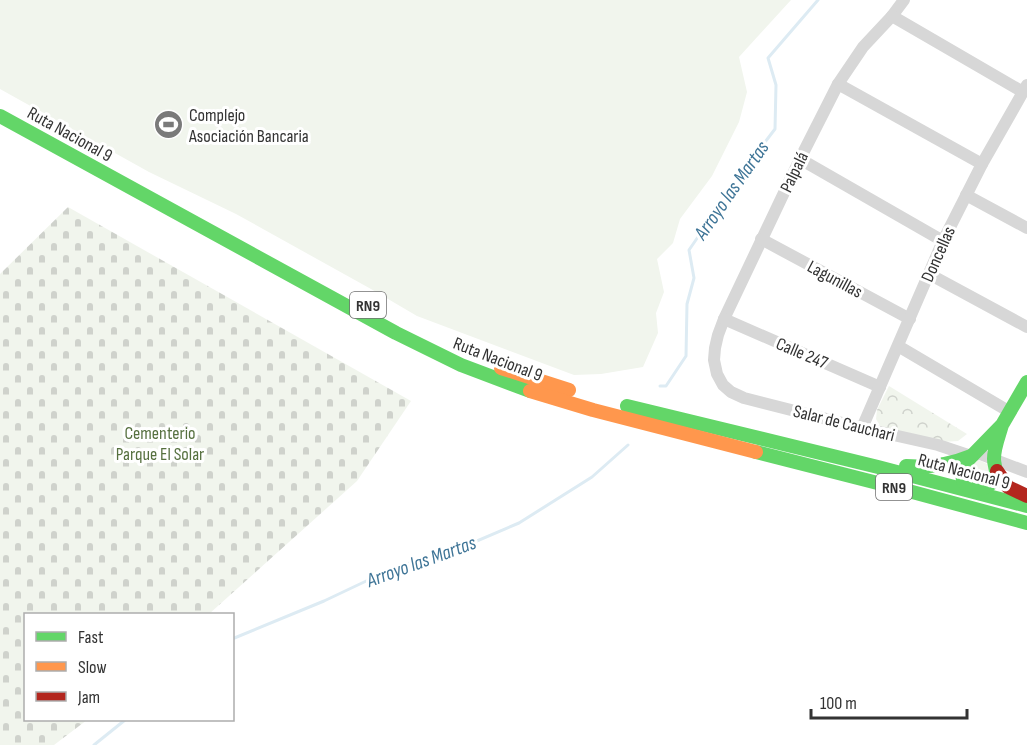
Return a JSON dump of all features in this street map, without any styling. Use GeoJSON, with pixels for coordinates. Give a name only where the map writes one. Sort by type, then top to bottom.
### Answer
{"type":"FeatureCollection","features":[{"type":"Feature","properties":{"kind":"main road","name":"Ruta Nacional 9"},"geometry":{"type":"LineString","coordinates":[[0,103],[408,327],[466,355],[522,376],[594,398],[852,460],[1027,506]]}},
{"type":"Feature","properties":{"kind":"main road","name":"Ruta Nacional 9"},"geometry":{"type":"LineString","coordinates":[[0,116],[453,362],[529,391],[592,409],[1027,524]]}},
{"type":"Feature","properties":{"kind":"main road"},"geometry":{"type":"LineString","coordinates":[[993,514],[963,481],[962,472],[965,463],[1002,425],[1027,382]]}},
{"type":"Feature","properties":{"kind":"main road"},"geometry":{"type":"LineString","coordinates":[[822,469],[842,469],[941,492],[980,490],[996,475],[1002,425]]}},
{"type":"Feature","properties":{"kind":"main road"},"geometry":{"type":"LineString","coordinates":[[852,460],[935,467],[971,456]]}},
{"type":"Feature","properties":{"kind":"main road"},"geometry":{"type":"LineString","coordinates":[[996,475],[1008,487],[1027,496]]}},
{"type":"Feature","properties":{"kind":"street","name":"Palpalá"},"geometry":{"type":"LineString","coordinates":[[714,360],[718,336],[724,319],[838,84],[863,48],[904,0]]}},
{"type":"Feature","properties":{"kind":"street"},"geometry":{"type":"LineString","coordinates":[[892,16],[1025,88]]}},
{"type":"Feature","properties":{"kind":"street"},"geometry":{"type":"LineString","coordinates":[[838,84],[982,165]]}},
{"type":"Feature","properties":{"kind":"street","name":"Doncellas"},"geometry":{"type":"LineString","coordinates":[[862,428],[943,241],[1025,88]]}},
{"type":"Feature","properties":{"kind":"street"},"geometry":{"type":"LineString","coordinates":[[800,159],[943,241]]}},
{"type":"Feature","properties":{"kind":"street"},"geometry":{"type":"LineString","coordinates":[[966,195],[1027,228]]}},
{"type":"Feature","properties":{"kind":"street","name":"Lagunillas"},"geometry":{"type":"LineString","coordinates":[[761,239],[909,319]]}},
{"type":"Feature","properties":{"kind":"street"},"geometry":{"type":"LineString","coordinates":[[929,274],[1027,327]]}},
{"type":"Feature","properties":{"kind":"street","name":"Calle 247"},"geometry":{"type":"LineString","coordinates":[[724,319],[880,387]]}},
{"type":"Feature","properties":{"kind":"street"},"geometry":{"type":"LineString","coordinates":[[898,346],[1010,412]]}},
{"type":"Feature","properties":{"kind":"street","name":"Salar de Cauchari"},"geometry":{"type":"LineString","coordinates":[[714,360],[717,374],[723,385],[744,398],[938,445],[971,456],[980,454],[996,475]]}},
{"type":"Feature","properties":{"kind":"green space"},"geometry":{"type":"Polygon","coordinates":[[[0,0],[791,0],[739,57],[747,92],[739,122],[712,176],[680,219],[673,243],[657,259],[664,292],[656,313],[658,333],[643,367],[601,374],[574,375],[417,316],[236,214],[149,172],[0,89],[0,0]]]}},
{"type":"Feature","properties":{"kind":"green space","name":"Cementerio Parque El Solar"},"geometry":{"type":"Polygon","coordinates":[[[68,207],[411,401],[357,481],[210,613],[24,613],[24,721],[86,721],[54,745],[0,745],[0,274],[68,207]]]}},
{"type":"Feature","properties":{"kind":"green space"},"geometry":{"type":"Polygon","coordinates":[[[889,386],[967,434],[958,441],[943,442],[881,428],[876,419],[877,410],[889,386]]]}},
{"type":"Feature","properties":{"kind":"green space"},"geometry":{"type":"Polygon","coordinates":[[[977,461],[989,465],[990,480],[971,483],[968,468],[977,461]]]}},
{"type":"Feature","properties":{"kind":"waterway","name":"Arroyo las Martas"},"geometry":{"type":"LineString","coordinates":[[660,386],[666,386],[686,356],[687,304],[694,278],[689,250],[775,129],[776,85],[768,58],[818,0]]}},
{"type":"Feature","properties":{"kind":"waterway","name":"Arroyo las Martas"},"geometry":{"type":"LineString","coordinates":[[234,638],[324,601],[400,565],[437,558],[519,523],[592,477],[628,445]]}},
{"type":"Feature","properties":{"kind":"waterway","name":"Arroyo las Martas"},"geometry":{"type":"LineString","coordinates":[[94,745],[124,721]]}},
{"type":"Feature","properties":{"kind":"traffic: fast"},"geometry":{"type":"LineString","coordinates":[[0,116],[396,333],[461,365],[530,391]]}},
{"type":"Feature","properties":{"kind":"traffic: fast"},"geometry":{"type":"LineString","coordinates":[[1002,425],[994,455],[995,478],[987,486],[970,490],[963,481],[962,472],[965,463],[1002,425],[1027,382]]}},
{"type":"Feature","properties":{"kind":"traffic: fast"},"geometry":{"type":"LineString","coordinates":[[627,406],[1027,506]]}},
{"type":"Feature","properties":{"kind":"traffic: fast"},"geometry":{"type":"LineString","coordinates":[[756,452],[1027,523]]}},
{"type":"Feature","properties":{"kind":"traffic: fast"},"geometry":{"type":"LineString","coordinates":[[906,466],[939,465],[971,456]]}},
{"type":"Feature","properties":{"kind":"traffic: slow"},"geometry":{"type":"LineString","coordinates":[[501,368],[569,390]]}},
{"type":"Feature","properties":{"kind":"traffic: slow"},"geometry":{"type":"LineString","coordinates":[[530,391],[593,410],[756,452]]}},
{"type":"Feature","properties":{"kind":"traffic: jam"},"geometry":{"type":"LineString","coordinates":[[997,471],[1008,487],[1027,496]]}},
{"type":"Feature","properties":{"kind":"place","name":"Complejo Asociación Bancaria"},"geometry":{"type":"Point","coordinates":[168,125]}}]}
